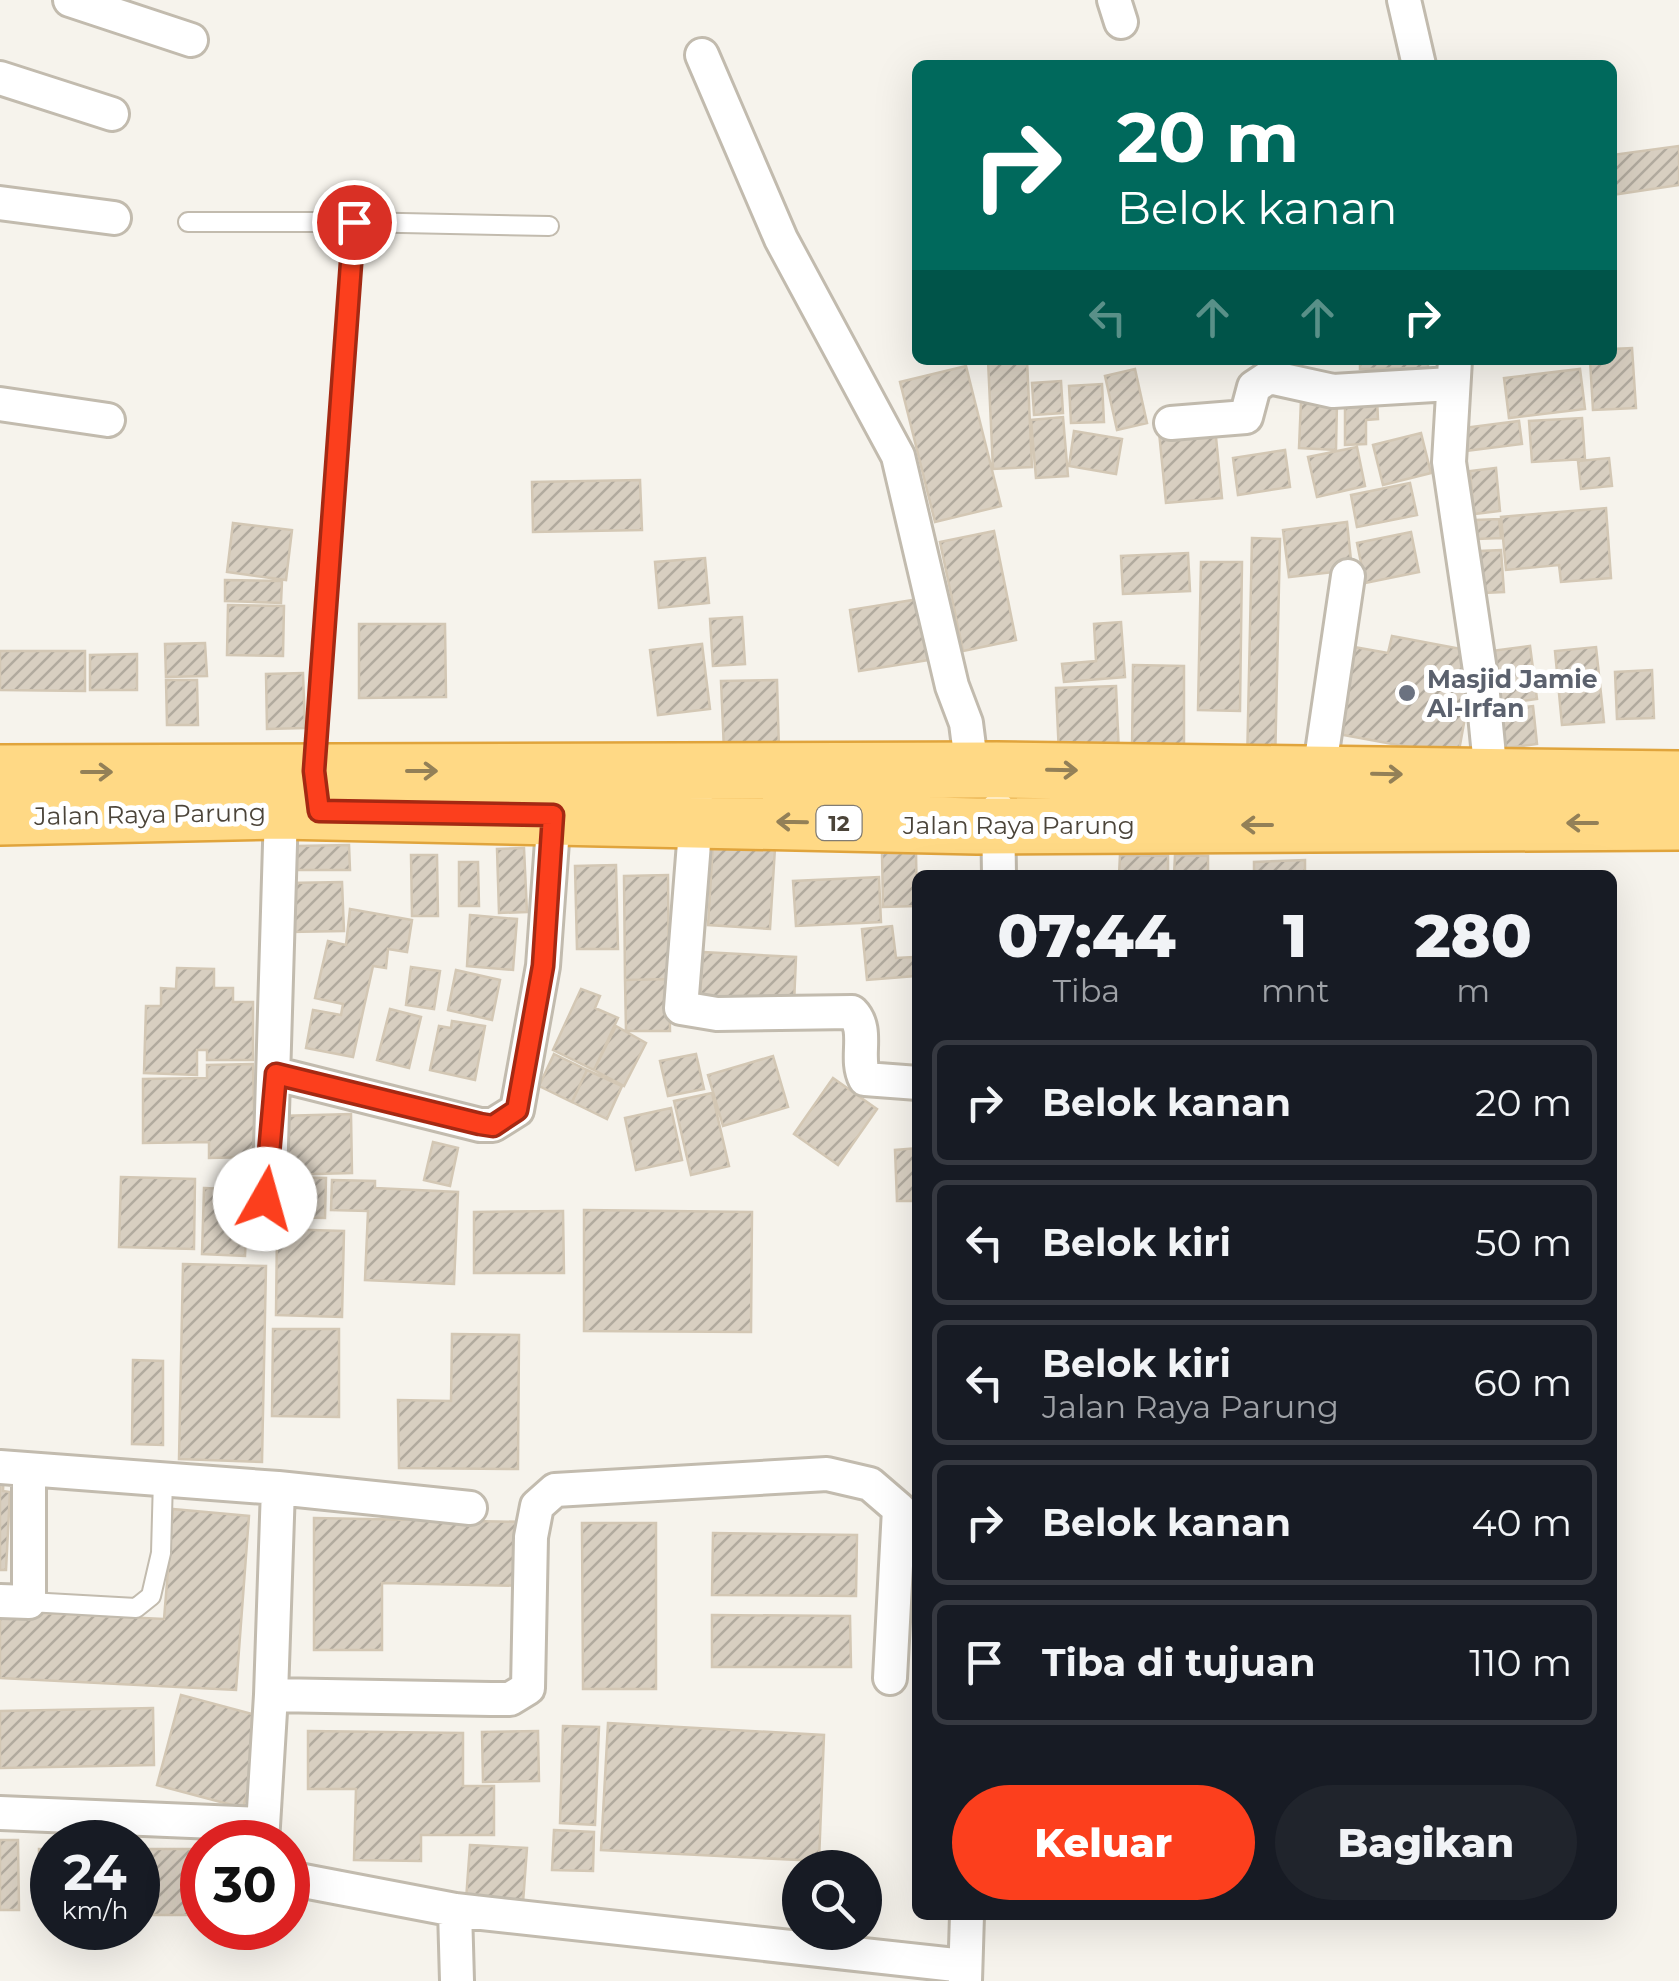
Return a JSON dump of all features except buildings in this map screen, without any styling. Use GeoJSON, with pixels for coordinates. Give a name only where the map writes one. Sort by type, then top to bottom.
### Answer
{"type":"FeatureCollection","features":[{"type":"Feature","properties":{"kind":"highway","name":"Jalan Raya Parung"},"geometry":{"type":"LineString","coordinates":[[0,818],[304,798],[555,793],[697,795],[985,770],[1679,780]]}},
{"type":"Feature","properties":{"kind":"highway","name":"Jalan Raya Parung"},"geometry":{"type":"LineString","coordinates":[[0,773],[304,798]]}},
{"type":"Feature","properties":{"kind":"highway","name":"Jalan Raya Parung"},"geometry":{"type":"LineString","coordinates":[[697,795],[999,850],[1679,822]]}},
{"type":"Feature","properties":{"kind":"street"},"geometry":{"type":"LineString","coordinates":[[70,0],[190,40]]}},
{"type":"Feature","properties":{"kind":"street"},"geometry":{"type":"LineString","coordinates":[[1404,0],[1418,60]]}},
{"type":"Feature","properties":{"kind":"street"},"geometry":{"type":"LineString","coordinates":[[702,55],[781,239],[879,414],[898,456],[952,686],[985,770],[999,850]]}},
{"type":"Feature","properties":{"kind":"street"},"geometry":{"type":"LineString","coordinates":[[0,78],[112,114]]}},
{"type":"Feature","properties":{"kind":"street"},"geometry":{"type":"LineString","coordinates":[[0,203],[114,218]]}},
{"type":"Feature","properties":{"kind":"street"},"geometry":{"type":"LineString","coordinates":[[1172,423],[1246,417],[1254,387],[1269,377],[1332,390],[1453,372],[1450,462],[1491,776]]}},
{"type":"Feature","properties":{"kind":"street"},"geometry":{"type":"LineString","coordinates":[[0,404],[108,420]]}},
{"type":"Feature","properties":{"kind":"street"},"geometry":{"type":"LineString","coordinates":[[1318,773],[1348,576]]}},
{"type":"Feature","properties":{"kind":"street"},"geometry":{"type":"LineString","coordinates":[[276,1074],[480,1124],[508,1120],[517,1110],[543,966],[555,793]]}},
{"type":"Feature","properties":{"kind":"street"},"geometry":{"type":"LineString","coordinates":[[697,795],[681,1008],[717,1014],[852,1012],[861,1025],[860,1070],[865,1079],[912,1083]]}},
{"type":"Feature","properties":{"kind":"street"},"geometry":{"type":"LineString","coordinates":[[252,1223],[270,1179],[276,1074],[304,798]]}},
{"type":"Feature","properties":{"kind":"street"},"geometry":{"type":"LineString","coordinates":[[14,1601],[14,1469],[278,1488],[470,1508]]}},
{"type":"Feature","properties":{"kind":"street"},"geometry":{"type":"LineString","coordinates":[[271,1695],[510,1699],[528,1688],[531,1537],[536,1506],[554,1490],[827,1474],[870,1484],[899,1510],[890,1678]]}},
{"type":"Feature","properties":{"kind":"street"},"geometry":{"type":"LineString","coordinates":[[263,1820],[278,1488]]}},
{"type":"Feature","properties":{"kind":"street"},"geometry":{"type":"LineString","coordinates":[[0,1814],[180,1828]]}},
{"type":"Feature","properties":{"kind":"street"},"geometry":{"type":"LineString","coordinates":[[310,1882],[455,1910],[965,1973],[967,1920]]}},
{"type":"Feature","properties":{"kind":"street"},"geometry":{"type":"LineString","coordinates":[[455,1910],[457,1981]]}},
{"type":"Feature","properties":{"kind":"lane"},"geometry":{"type":"LineString","coordinates":[[188,222],[548,226]]}},
{"type":"Feature","properties":{"kind":"lane"},"geometry":{"type":"LineString","coordinates":[[304,798],[354,222]]}},
{"type":"Feature","properties":{"kind":"lane"},"geometry":{"type":"LineString","coordinates":[[14,1601],[136,1608],[152,1596],[160,1553],[163,1479]]}},
{"type":"Feature","properties":{"kind":"place","name":"Masjid Jamie Al-Irfan"},"geometry":{"type":"Point","coordinates":[1407,693]}},
{"type":"Feature","properties":{"kind":"route"},"geometry":{"type":"LineString","coordinates":[[265,1199],[270,1179],[276,1074],[480,1124],[493,1126],[508,1120],[517,1110],[543,966],[553,815],[319,811],[314,771],[354,222]]}}]}
